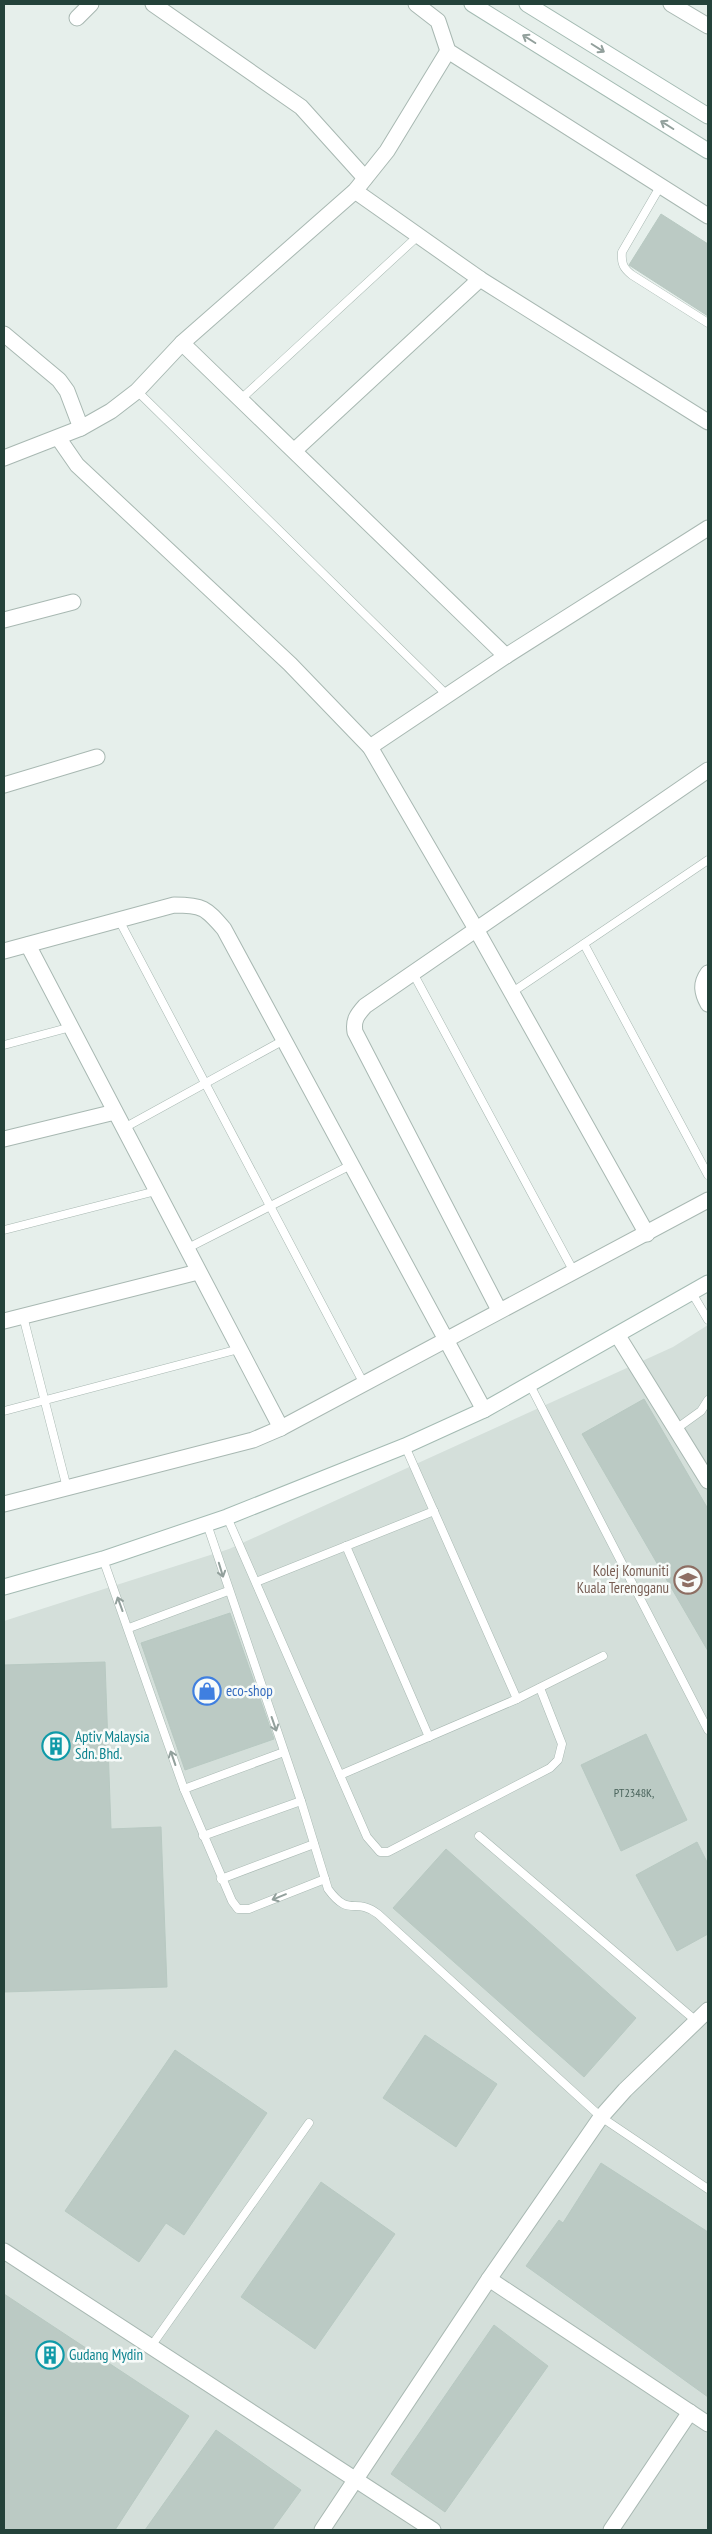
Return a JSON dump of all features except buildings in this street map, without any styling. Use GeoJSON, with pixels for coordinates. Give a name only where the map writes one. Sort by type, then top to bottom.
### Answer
{"type":"FeatureCollection","features":[{"type":"Feature","properties":{"kind":"street"},"geometry":{"type":"LineString","coordinates":[[77,18],[91,4]]}},
{"type":"Feature","properties":{"kind":"street"},"geometry":{"type":"LineString","coordinates":[[153,4],[301,107],[365,178]]}},
{"type":"Feature","properties":{"kind":"street"},"geometry":{"type":"LineString","coordinates":[[416,4],[438,22],[448,50],[708,216]]}},
{"type":"Feature","properties":{"kind":"street"},"geometry":{"type":"LineString","coordinates":[[472,4],[708,151]]}},
{"type":"Feature","properties":{"kind":"street"},"geometry":{"type":"LineString","coordinates":[[527,4],[708,116]]}},
{"type":"Feature","properties":{"kind":"street"},"geometry":{"type":"LineString","coordinates":[[671,4],[708,26]]}},
{"type":"Feature","properties":{"kind":"street"},"geometry":{"type":"LineString","coordinates":[[4,458],[59,439],[81,428],[111,411],[137,391],[182,343],[354,191],[387,151],[448,50]]}},
{"type":"Feature","properties":{"kind":"street"},"geometry":{"type":"LineString","coordinates":[[354,191],[480,279],[708,422]]}},
{"type":"Feature","properties":{"kind":"street"},"geometry":{"type":"LineString","coordinates":[[295,450],[480,279]]}},
{"type":"Feature","properties":{"kind":"street"},"geometry":{"type":"LineString","coordinates":[[4,334],[59,380],[67,391],[81,428]]}},
{"type":"Feature","properties":{"kind":"street"},"geometry":{"type":"LineString","coordinates":[[182,343],[295,450],[506,656]]}},
{"type":"Feature","properties":{"kind":"street"},"geometry":{"type":"LineString","coordinates":[[59,439],[77,465],[290,664],[370,747],[512,993],[647,1234]]}},
{"type":"Feature","properties":{"kind":"street"},"geometry":{"type":"LineString","coordinates":[[370,747],[506,656],[708,528]]}},
{"type":"Feature","properties":{"kind":"street"},"geometry":{"type":"LineString","coordinates":[[4,620],[73,602]]}},
{"type":"Feature","properties":{"kind":"street"},"geometry":{"type":"LineString","coordinates":[[4,785],[97,757]]}},
{"type":"Feature","properties":{"kind":"street"},"geometry":{"type":"LineString","coordinates":[[499,1310],[355,1032],[354,1023],[356,1016],[364,1006],[708,770]]}},
{"type":"Feature","properties":{"kind":"street"},"geometry":{"type":"LineString","coordinates":[[4,951],[174,905],[195,905],[210,912],[224,929],[484,1410]]}},
{"type":"Feature","properties":{"kind":"street"},"geometry":{"type":"LineString","coordinates":[[28,944],[281,1428]]}},
{"type":"Feature","properties":{"kind":"street"},"geometry":{"type":"LineString","coordinates":[[708,973],[703,979],[702,994],[708,1004]]}},
{"type":"Feature","properties":{"kind":"street"},"geometry":{"type":"LineString","coordinates":[[4,1139],[115,1112]]}},
{"type":"Feature","properties":{"kind":"street"},"geometry":{"type":"LineString","coordinates":[[4,1504],[253,1440],[281,1428],[708,1200]]}},
{"type":"Feature","properties":{"kind":"street"},"geometry":{"type":"LineString","coordinates":[[4,1321],[198,1272]]}},
{"type":"Feature","properties":{"kind":"street"},"geometry":{"type":"LineString","coordinates":[[4,1587],[103,1559],[227,1517],[405,1446],[484,1410],[618,1336],[708,1283]]}},
{"type":"Feature","properties":{"kind":"street"},"geometry":{"type":"LineString","coordinates":[[618,1336],[708,1481]]}},
{"type":"Feature","properties":{"kind":"street"},"geometry":{"type":"LineString","coordinates":[[322,2530],[489,2279],[601,2117],[695,2020],[708,2010]]}},
{"type":"Feature","properties":{"kind":"street"},"geometry":{"type":"LineString","coordinates":[[4,2251],[152,2345],[433,2530]]}},
{"type":"Feature","properties":{"kind":"street"},"geometry":{"type":"LineString","coordinates":[[489,2279],[708,2424]]}},
{"type":"Feature","properties":{"kind":"street"},"geometry":{"type":"LineString","coordinates":[[611,2530],[690,2412]]}},
{"type":"Feature","properties":{"kind":"lane"},"geometry":{"type":"LineString","coordinates":[[661,186],[622,252],[622,262],[625,270],[632,275],[708,323]]}},
{"type":"Feature","properties":{"kind":"lane"},"geometry":{"type":"LineString","coordinates":[[241,399],[418,236]]}},
{"type":"Feature","properties":{"kind":"lane"},"geometry":{"type":"LineString","coordinates":[[137,391],[447,695]]}},
{"type":"Feature","properties":{"kind":"lane"},"geometry":{"type":"LineString","coordinates":[[512,993],[708,860]]}},
{"type":"Feature","properties":{"kind":"lane"},"geometry":{"type":"LineString","coordinates":[[119,920],[364,1384]]}},
{"type":"Feature","properties":{"kind":"lane"},"geometry":{"type":"LineString","coordinates":[[584,944],[708,1175]]}},
{"type":"Feature","properties":{"kind":"lane"},"geometry":{"type":"LineString","coordinates":[[414,973],[574,1272]]}},
{"type":"Feature","properties":{"kind":"lane"},"geometry":{"type":"LineString","coordinates":[[4,1045],[71,1027]]}},
{"type":"Feature","properties":{"kind":"lane"},"geometry":{"type":"LineString","coordinates":[[124,1128],[284,1040]]}},
{"type":"Feature","properties":{"kind":"lane"},"geometry":{"type":"LineString","coordinates":[[186,1249],[351,1165]]}},
{"type":"Feature","properties":{"kind":"lane"},"geometry":{"type":"LineString","coordinates":[[4,1230],[156,1191]]}},
{"type":"Feature","properties":{"kind":"lane"},"geometry":{"type":"LineString","coordinates":[[692,1293],[708,1320]]}},
{"type":"Feature","properties":{"kind":"lane"},"geometry":{"type":"LineString","coordinates":[[23,1316],[67,1488]]}},
{"type":"Feature","properties":{"kind":"lane"},"geometry":{"type":"LineString","coordinates":[[4,1411],[239,1349]]}},
{"type":"Feature","properties":{"kind":"lane"},"geometry":{"type":"LineString","coordinates":[[530,1385],[708,1730]]}},
{"type":"Feature","properties":{"kind":"lane"},"geometry":{"type":"LineString","coordinates":[[676,1429],[701,1411],[708,1400]]}},
{"type":"Feature","properties":{"kind":"lane"},"geometry":{"type":"LineString","coordinates":[[405,1446],[517,1699]]}},
{"type":"Feature","properties":{"kind":"lane"},"geometry":{"type":"LineString","coordinates":[[256,1582],[434,1512]]}},
{"type":"Feature","properties":{"kind":"lane"},"geometry":{"type":"LineString","coordinates":[[227,1517],[372,1846],[380,1852],[388,1852],[550,1768],[558,1760],[562,1744],[540,1688]]}},
{"type":"Feature","properties":{"kind":"lane"},"geometry":{"type":"LineString","coordinates":[[207,1524],[228,1591],[301,1801],[328,1889],[336,1901],[343,1906],[366,1906],[378,1914],[601,2117],[708,2189]]}},
{"type":"Feature","properties":{"kind":"lane"},"geometry":{"type":"LineString","coordinates":[[346,1546],[429,1737]]}},
{"type":"Feature","properties":{"kind":"lane"},"geometry":{"type":"LineString","coordinates":[[103,1559],[129,1628],[184,1789],[232,1901],[238,1909],[250,1909],[325,1879]]}},
{"type":"Feature","properties":{"kind":"lane"},"geometry":{"type":"LineString","coordinates":[[129,1628],[228,1591]]}},
{"type":"Feature","properties":{"kind":"lane"},"geometry":{"type":"LineString","coordinates":[[340,1775],[517,1699],[603,1656]]}},
{"type":"Feature","properties":{"kind":"lane"},"geometry":{"type":"LineString","coordinates":[[184,1789],[284,1752]]}},
{"type":"Feature","properties":{"kind":"lane"},"geometry":{"type":"LineString","coordinates":[[203,1836],[301,1801]]}},
{"type":"Feature","properties":{"kind":"lane"},"geometry":{"type":"LineString","coordinates":[[479,1836],[695,2020]]}},
{"type":"Feature","properties":{"kind":"lane"},"geometry":{"type":"LineString","coordinates":[[221,1879],[314,1844]]}},
{"type":"Feature","properties":{"kind":"lane"},"geometry":{"type":"LineString","coordinates":[[152,2345],[309,2123]]}},
{"type":"Feature","properties":{"kind":"shaded area"},"geometry":{"type":"Polygon","coordinates":[[[708,1325],[708,2530],[4,2530],[4,1621],[229,1549],[673,1347],[708,1325]]]}},
{"type":"Feature","properties":{"kind":"place","name":"Kolej Komuniti Kuala Terengganu"},"geometry":{"type":"Point","coordinates":[688,1580]}},
{"type":"Feature","properties":{"kind":"place","name":"eco-shop"},"geometry":{"type":"Point","coordinates":[207,1691]}},
{"type":"Feature","properties":{"kind":"place","name":"Aptiv Malaysia Sdn. Bhd."},"geometry":{"type":"Point","coordinates":[56,1746]}},
{"type":"Feature","properties":{"kind":"place","name":"Gudang Mydin"},"geometry":{"type":"Point","coordinates":[50,2355]}}]}
